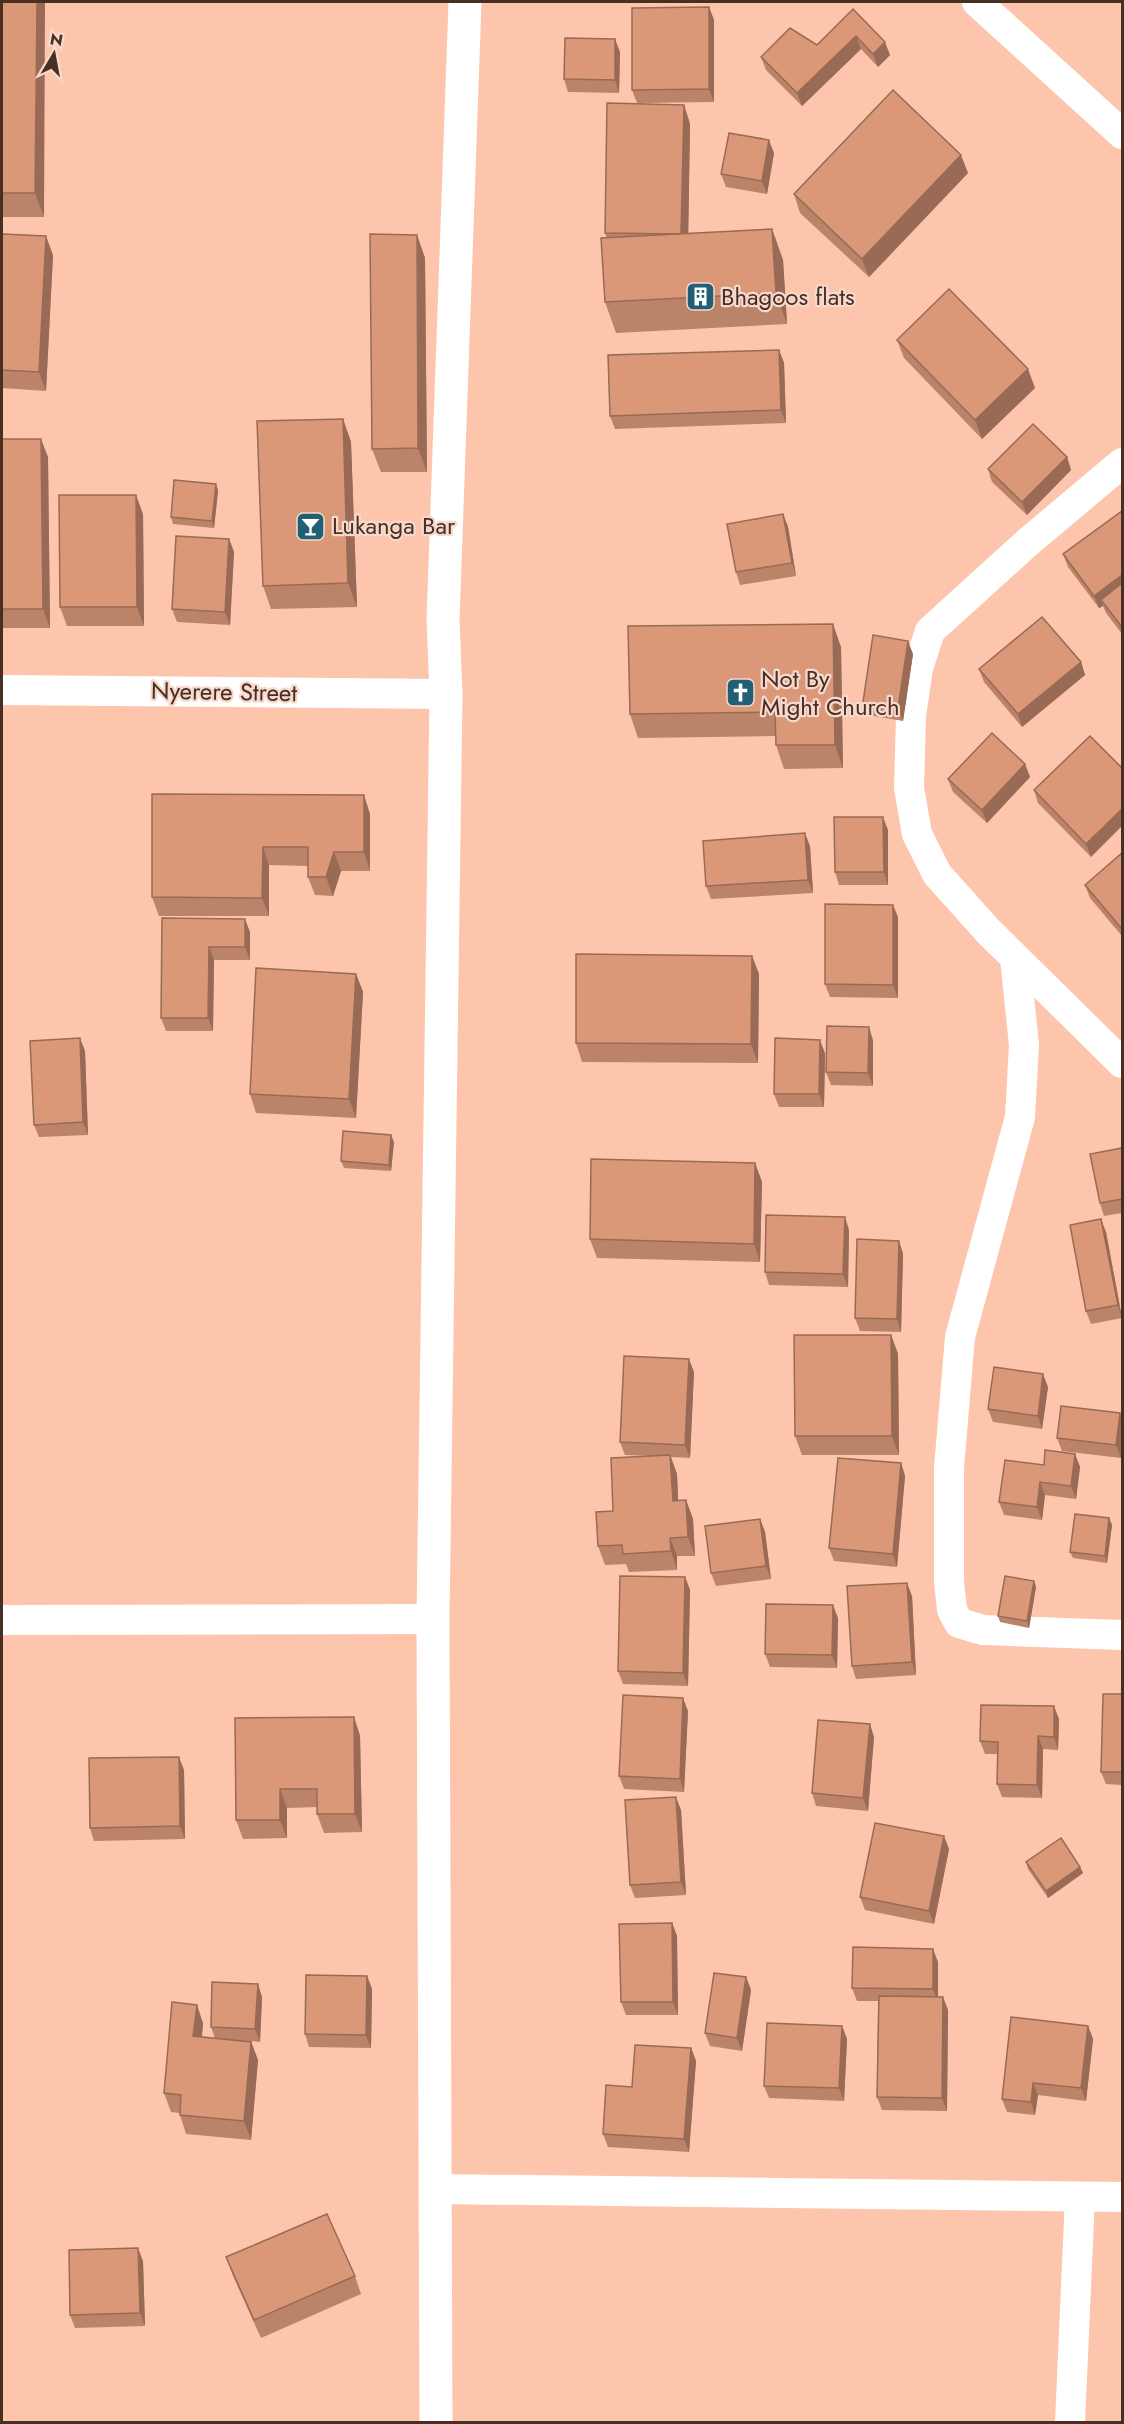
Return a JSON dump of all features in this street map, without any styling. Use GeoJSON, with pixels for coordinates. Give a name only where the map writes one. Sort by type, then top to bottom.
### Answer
{"type":"FeatureCollection","features":[{"type":"Feature","properties":{"kind":"main road"},"geometry":{"type":"LineString","coordinates":[[436,2422],[434,1619],[446,694],[443,620],[465,2]]}},
{"type":"Feature","properties":{"kind":"street"},"geometry":{"type":"LineString","coordinates":[[977,2],[1122,134]]}},
{"type":"Feature","properties":{"kind":"street"},"geometry":{"type":"LineString","coordinates":[[1122,463],[1028,542],[930,631],[918,668],[911,716],[909,788],[917,834],[937,874],[1016,958],[1122,1063]]}},
{"type":"Feature","properties":{"kind":"street","name":"Nyerere Street"},"geometry":{"type":"LineString","coordinates":[[2,690],[446,694]]}},
{"type":"Feature","properties":{"kind":"street"},"geometry":{"type":"LineString","coordinates":[[1016,958],[1024,1045],[1020,1117],[960,1337],[949,1468],[949,1581],[952,1610],[959,1623],[982,1630],[1122,1635]]}},
{"type":"Feature","properties":{"kind":"street"},"geometry":{"type":"LineString","coordinates":[[2,1620],[434,1619]]}},
{"type":"Feature","properties":{"kind":"street"},"geometry":{"type":"LineString","coordinates":[[434,2189],[1122,2197]]}},
{"type":"Feature","properties":{"kind":"street"},"geometry":{"type":"LineString","coordinates":[[1070,2422],[1080,2197]]}},
{"type":"Feature","properties":{"kind":"building"},"geometry":{"type":"Polygon","coordinates":[[[2,2],[37,2],[35,193],[2,193],[2,2]]]}},
{"type":"Feature","properties":{"kind":"building"},"geometry":{"type":"Polygon","coordinates":[[[709,7],[709,89],[632,90],[632,8],[709,7]]]}},
{"type":"Feature","properties":{"kind":"building"},"geometry":{"type":"Polygon","coordinates":[[[853,9],[885,42],[873,54],[856,36],[797,93],[761,57],[790,28],[817,45],[853,9]]]}},
{"type":"Feature","properties":{"kind":"building"},"geometry":{"type":"Polygon","coordinates":[[[565,38],[615,39],[615,80],[564,79],[565,38]]]}},
{"type":"Feature","properties":{"kind":"building"},"geometry":{"type":"Polygon","coordinates":[[[893,90],[961,155],[862,259],[794,194],[893,90]]]}},
{"type":"Feature","properties":{"kind":"building"},"geometry":{"type":"Polygon","coordinates":[[[607,103],[684,105],[681,234],[605,233],[607,103]]]}},
{"type":"Feature","properties":{"kind":"building"},"geometry":{"type":"Polygon","coordinates":[[[729,133],[769,140],[762,181],[721,174],[729,133]]]}},
{"type":"Feature","properties":{"kind":"building"},"geometry":{"type":"Polygon","coordinates":[[[772,229],[776,293],[605,302],[601,238],[772,229]]]}},
{"type":"Feature","properties":{"kind":"building"},"geometry":{"type":"Polygon","coordinates":[[[2,234],[46,236],[39,372],[2,370],[2,234]]]}},
{"type":"Feature","properties":{"kind":"building"},"geometry":{"type":"Polygon","coordinates":[[[370,234],[417,235],[418,448],[372,449],[370,234]]]}},
{"type":"Feature","properties":{"kind":"building"},"geometry":{"type":"Polygon","coordinates":[[[949,289],[1028,369],[975,420],[897,340],[949,289]]]}},
{"type":"Feature","properties":{"kind":"building","name":"Bhagoos flats"},"geometry":{"type":"Polygon","coordinates":[[[779,350],[781,410],[610,416],[608,355],[779,350]]]}},
{"type":"Feature","properties":{"kind":"building","name":"Lukanga Bar"},"geometry":{"type":"Polygon","coordinates":[[[343,419],[348,583],[263,586],[257,421],[343,419]]]}},
{"type":"Feature","properties":{"kind":"building"},"geometry":{"type":"Polygon","coordinates":[[[1033,424],[1067,457],[1022,502],[988,469],[1033,424]]]}},
{"type":"Feature","properties":{"kind":"building"},"geometry":{"type":"Polygon","coordinates":[[[2,439],[41,439],[43,609],[2,609],[2,439]]]}},
{"type":"Feature","properties":{"kind":"building"},"geometry":{"type":"Polygon","coordinates":[[[174,480],[216,484],[212,521],[171,517],[174,480]]]}},
{"type":"Feature","properties":{"kind":"building"},"geometry":{"type":"Polygon","coordinates":[[[59,495],[136,495],[137,607],[60,607],[59,495]]]}},
{"type":"Feature","properties":{"kind":"building"},"geometry":{"type":"Polygon","coordinates":[[[1122,511],[1122,575],[1094,596],[1063,554],[1122,511]]]}},
{"type":"Feature","properties":{"kind":"building"},"geometry":{"type":"Polygon","coordinates":[[[783,514],[792,563],[736,572],[727,524],[783,514]]]}},
{"type":"Feature","properties":{"kind":"building"},"geometry":{"type":"Polygon","coordinates":[[[176,536],[229,539],[225,612],[172,609],[176,536]]]}},
{"type":"Feature","properties":{"kind":"building"},"geometry":{"type":"Polygon","coordinates":[[[1122,583],[1122,627],[1101,600],[1122,583]]]}},
{"type":"Feature","properties":{"kind":"building"},"geometry":{"type":"Polygon","coordinates":[[[1042,617],[1081,662],[1018,714],[979,669],[1042,617]]]}},
{"type":"Feature","properties":{"kind":"building","name":"Not By Might Church"},"geometry":{"type":"Polygon","coordinates":[[[833,624],[835,745],[776,745],[775,712],[630,714],[628,626],[833,624]]]}},
{"type":"Feature","properties":{"kind":"building"},"geometry":{"type":"Polygon","coordinates":[[[873,635],[908,641],[898,708],[863,702],[873,635]]]}},
{"type":"Feature","properties":{"kind":"building"},"geometry":{"type":"Polygon","coordinates":[[[992,733],[1025,764],[982,810],[948,779],[992,733]]]}},
{"type":"Feature","properties":{"kind":"building"},"geometry":{"type":"Polygon","coordinates":[[[1090,736],[1122,768],[1122,809],[1086,844],[1034,790],[1090,736]]]}},
{"type":"Feature","properties":{"kind":"building"},"geometry":{"type":"Polygon","coordinates":[[[152,794],[364,795],[364,852],[334,852],[326,877],[308,877],[308,847],[263,847],[262,898],[152,897],[152,794]]]}},
{"type":"Feature","properties":{"kind":"building"},"geometry":{"type":"Polygon","coordinates":[[[834,817],[883,817],[884,872],[835,872],[834,817]]]}},
{"type":"Feature","properties":{"kind":"building"},"geometry":{"type":"Polygon","coordinates":[[[805,833],[808,880],[706,886],[703,841],[805,833]]]}},
{"type":"Feature","properties":{"kind":"building"},"geometry":{"type":"Polygon","coordinates":[[[1122,853],[1122,929],[1085,885],[1122,853]]]}},
{"type":"Feature","properties":{"kind":"building"},"geometry":{"type":"Polygon","coordinates":[[[825,904],[893,905],[893,985],[825,984],[825,904]]]}},
{"type":"Feature","properties":{"kind":"building"},"geometry":{"type":"Polygon","coordinates":[[[162,918],[245,919],[245,947],[209,947],[208,1018],[161,1018],[162,918]]]}},
{"type":"Feature","properties":{"kind":"building"},"geometry":{"type":"Polygon","coordinates":[[[576,954],[752,956],[751,1044],[576,1043],[576,954]]]}},
{"type":"Feature","properties":{"kind":"building"},"geometry":{"type":"Polygon","coordinates":[[[256,968],[356,974],[349,1099],[250,1094],[256,968]]]}},
{"type":"Feature","properties":{"kind":"building"},"geometry":{"type":"Polygon","coordinates":[[[827,1026],[869,1027],[868,1073],[826,1072],[827,1026]]]}},
{"type":"Feature","properties":{"kind":"building"},"geometry":{"type":"Polygon","coordinates":[[[80,1038],[83,1122],[34,1125],[30,1041],[80,1038]]]}},
{"type":"Feature","properties":{"kind":"building"},"geometry":{"type":"Polygon","coordinates":[[[775,1038],[820,1040],[819,1094],[774,1094],[775,1038]]]}},
{"type":"Feature","properties":{"kind":"building"},"geometry":{"type":"Polygon","coordinates":[[[343,1131],[391,1135],[389,1165],[341,1161],[343,1131]]]}},
{"type":"Feature","properties":{"kind":"building"},"geometry":{"type":"Polygon","coordinates":[[[1122,1148],[1122,1199],[1100,1203],[1090,1154],[1122,1148]]]}},
{"type":"Feature","properties":{"kind":"building"},"geometry":{"type":"Polygon","coordinates":[[[591,1159],[755,1163],[754,1244],[590,1239],[591,1159]]]}},
{"type":"Feature","properties":{"kind":"building"},"geometry":{"type":"Polygon","coordinates":[[[766,1215],[845,1217],[843,1274],[765,1272],[766,1215]]]}},
{"type":"Feature","properties":{"kind":"building"},"geometry":{"type":"Polygon","coordinates":[[[1101,1219],[1118,1305],[1086,1311],[1070,1225],[1101,1219]]]}},
{"type":"Feature","properties":{"kind":"building"},"geometry":{"type":"Polygon","coordinates":[[[857,1239],[899,1241],[897,1319],[855,1318],[857,1239]]]}},
{"type":"Feature","properties":{"kind":"building"},"geometry":{"type":"Polygon","coordinates":[[[794,1335],[891,1335],[892,1436],[795,1436],[794,1335]]]}},
{"type":"Feature","properties":{"kind":"building"},"geometry":{"type":"Polygon","coordinates":[[[624,1356],[689,1359],[685,1445],[620,1442],[624,1356]]]}},
{"type":"Feature","properties":{"kind":"building"},"geometry":{"type":"Polygon","coordinates":[[[994,1367],[1043,1374],[1038,1416],[988,1409],[994,1367]]]}},
{"type":"Feature","properties":{"kind":"building"},"geometry":{"type":"Polygon","coordinates":[[[1061,1406],[1120,1413],[1116,1445],[1057,1438],[1061,1406]]]}},
{"type":"Feature","properties":{"kind":"building"},"geometry":{"type":"Polygon","coordinates":[[[1045,1450],[1075,1454],[1071,1486],[1040,1482],[1037,1507],[999,1502],[1005,1460],[1044,1465],[1045,1450]]]}},
{"type":"Feature","properties":{"kind":"building"},"geometry":{"type":"Polygon","coordinates":[[[670,1455],[673,1501],[686,1500],[688,1537],[670,1538],[671,1551],[623,1554],[622,1545],[598,1546],[596,1512],[613,1511],[611,1458],[670,1455]]]}},
{"type":"Feature","properties":{"kind":"building"},"geometry":{"type":"Polygon","coordinates":[[[838,1458],[901,1463],[893,1554],[829,1548],[838,1458]]]}},
{"type":"Feature","properties":{"kind":"building"},"geometry":{"type":"Polygon","coordinates":[[[1075,1514],[1109,1518],[1105,1556],[1070,1552],[1075,1514]]]}},
{"type":"Feature","properties":{"kind":"building"},"geometry":{"type":"Polygon","coordinates":[[[760,1519],[766,1566],[711,1573],[705,1526],[760,1519]]]}},
{"type":"Feature","properties":{"kind":"building"},"geometry":{"type":"Polygon","coordinates":[[[620,1576],[685,1577],[683,1673],[618,1671],[620,1576]]]}},
{"type":"Feature","properties":{"kind":"building"},"geometry":{"type":"Polygon","coordinates":[[[1005,1576],[1034,1581],[1027,1621],[998,1616],[1005,1576]]]}},
{"type":"Feature","properties":{"kind":"building"},"geometry":{"type":"Polygon","coordinates":[[[907,1583],[912,1662],[852,1666],[847,1586],[907,1583]]]}},
{"type":"Feature","properties":{"kind":"building"},"geometry":{"type":"Polygon","coordinates":[[[766,1604],[833,1605],[832,1655],[765,1654],[766,1604]]]}},
{"type":"Feature","properties":{"kind":"building"},"geometry":{"type":"Polygon","coordinates":[[[1103,1694],[1122,1694],[1122,1772],[1101,1772],[1103,1694]]]}},
{"type":"Feature","properties":{"kind":"building"},"geometry":{"type":"Polygon","coordinates":[[[623,1695],[683,1698],[680,1779],[619,1776],[623,1695]]]}},
{"type":"Feature","properties":{"kind":"building"},"geometry":{"type":"Polygon","coordinates":[[[981,1705],[1054,1706],[1054,1737],[1038,1736],[1037,1785],[997,1784],[998,1742],[980,1741],[981,1705]]]}},
{"type":"Feature","properties":{"kind":"building"},"geometry":{"type":"Polygon","coordinates":[[[354,1717],[355,1814],[317,1814],[317,1789],[280,1789],[280,1820],[236,1820],[235,1718],[354,1717]]]}},
{"type":"Feature","properties":{"kind":"building"},"geometry":{"type":"Polygon","coordinates":[[[818,1720],[870,1724],[863,1798],[812,1793],[818,1720]]]}},
{"type":"Feature","properties":{"kind":"building"},"geometry":{"type":"Polygon","coordinates":[[[179,1757],[180,1826],[90,1828],[89,1758],[179,1757]]]}},
{"type":"Feature","properties":{"kind":"building"},"geometry":{"type":"Polygon","coordinates":[[[676,1797],[681,1882],[630,1885],[625,1800],[676,1797]]]}},
{"type":"Feature","properties":{"kind":"building"},"geometry":{"type":"Polygon","coordinates":[[[875,1823],[944,1836],[929,1911],[860,1897],[875,1823]]]}},
{"type":"Feature","properties":{"kind":"building"},"geometry":{"type":"Polygon","coordinates":[[[1061,1838],[1080,1867],[1046,1891],[1026,1862],[1061,1838]]]}},
{"type":"Feature","properties":{"kind":"building"},"geometry":{"type":"Polygon","coordinates":[[[672,1923],[673,2002],[621,2002],[619,1924],[672,1923]]]}},
{"type":"Feature","properties":{"kind":"building"},"geometry":{"type":"Polygon","coordinates":[[[853,1947],[933,1949],[933,1989],[852,1988],[853,1947]]]}},
{"type":"Feature","properties":{"kind":"building"},"geometry":{"type":"Polygon","coordinates":[[[714,1973],[746,1977],[737,2038],[705,2033],[714,1973]]]}},
{"type":"Feature","properties":{"kind":"building"},"geometry":{"type":"Polygon","coordinates":[[[306,1975],[367,1976],[366,2035],[305,2034],[306,1975]]]}},
{"type":"Feature","properties":{"kind":"building"},"geometry":{"type":"Polygon","coordinates":[[[212,1982],[258,1984],[255,2029],[211,2027],[212,1982]]]}},
{"type":"Feature","properties":{"kind":"building"},"geometry":{"type":"Polygon","coordinates":[[[879,1996],[943,1997],[942,2098],[877,2097],[879,1996]]]}},
{"type":"Feature","properties":{"kind":"building"},"geometry":{"type":"Polygon","coordinates":[[[172,2002],[197,2005],[193,2036],[251,2042],[244,2121],[180,2115],[181,2095],[164,2093],[172,2002]]]}},
{"type":"Feature","properties":{"kind":"building"},"geometry":{"type":"Polygon","coordinates":[[[1011,2017],[1088,2026],[1081,2088],[1033,2083],[1031,2102],[1002,2099],[1011,2017]]]}},
{"type":"Feature","properties":{"kind":"building"},"geometry":{"type":"Polygon","coordinates":[[[767,2023],[842,2026],[839,2088],[764,2086],[767,2023]]]}},
{"type":"Feature","properties":{"kind":"building"},"geometry":{"type":"Polygon","coordinates":[[[635,2045],[691,2048],[684,2139],[603,2134],[606,2085],[632,2087],[635,2045]]]}},
{"type":"Feature","properties":{"kind":"building"},"geometry":{"type":"Polygon","coordinates":[[[327,2214],[355,2276],[254,2320],[226,2257],[327,2214]]]}},
{"type":"Feature","properties":{"kind":"building"},"geometry":{"type":"Polygon","coordinates":[[[138,2248],[140,2313],[70,2315],[69,2250],[138,2248]]]}},
{"type":"Feature","properties":{"kind":"place","name":"Bhagoos flats"},"geometry":{"type":"Point","coordinates":[700,297]}},
{"type":"Feature","properties":{"kind":"place","name":"Lukanga Bar"},"geometry":{"type":"Point","coordinates":[311,526]}},
{"type":"Feature","properties":{"kind":"place","name":"Not By Might Church"},"geometry":{"type":"Point","coordinates":[740,693]}}]}
